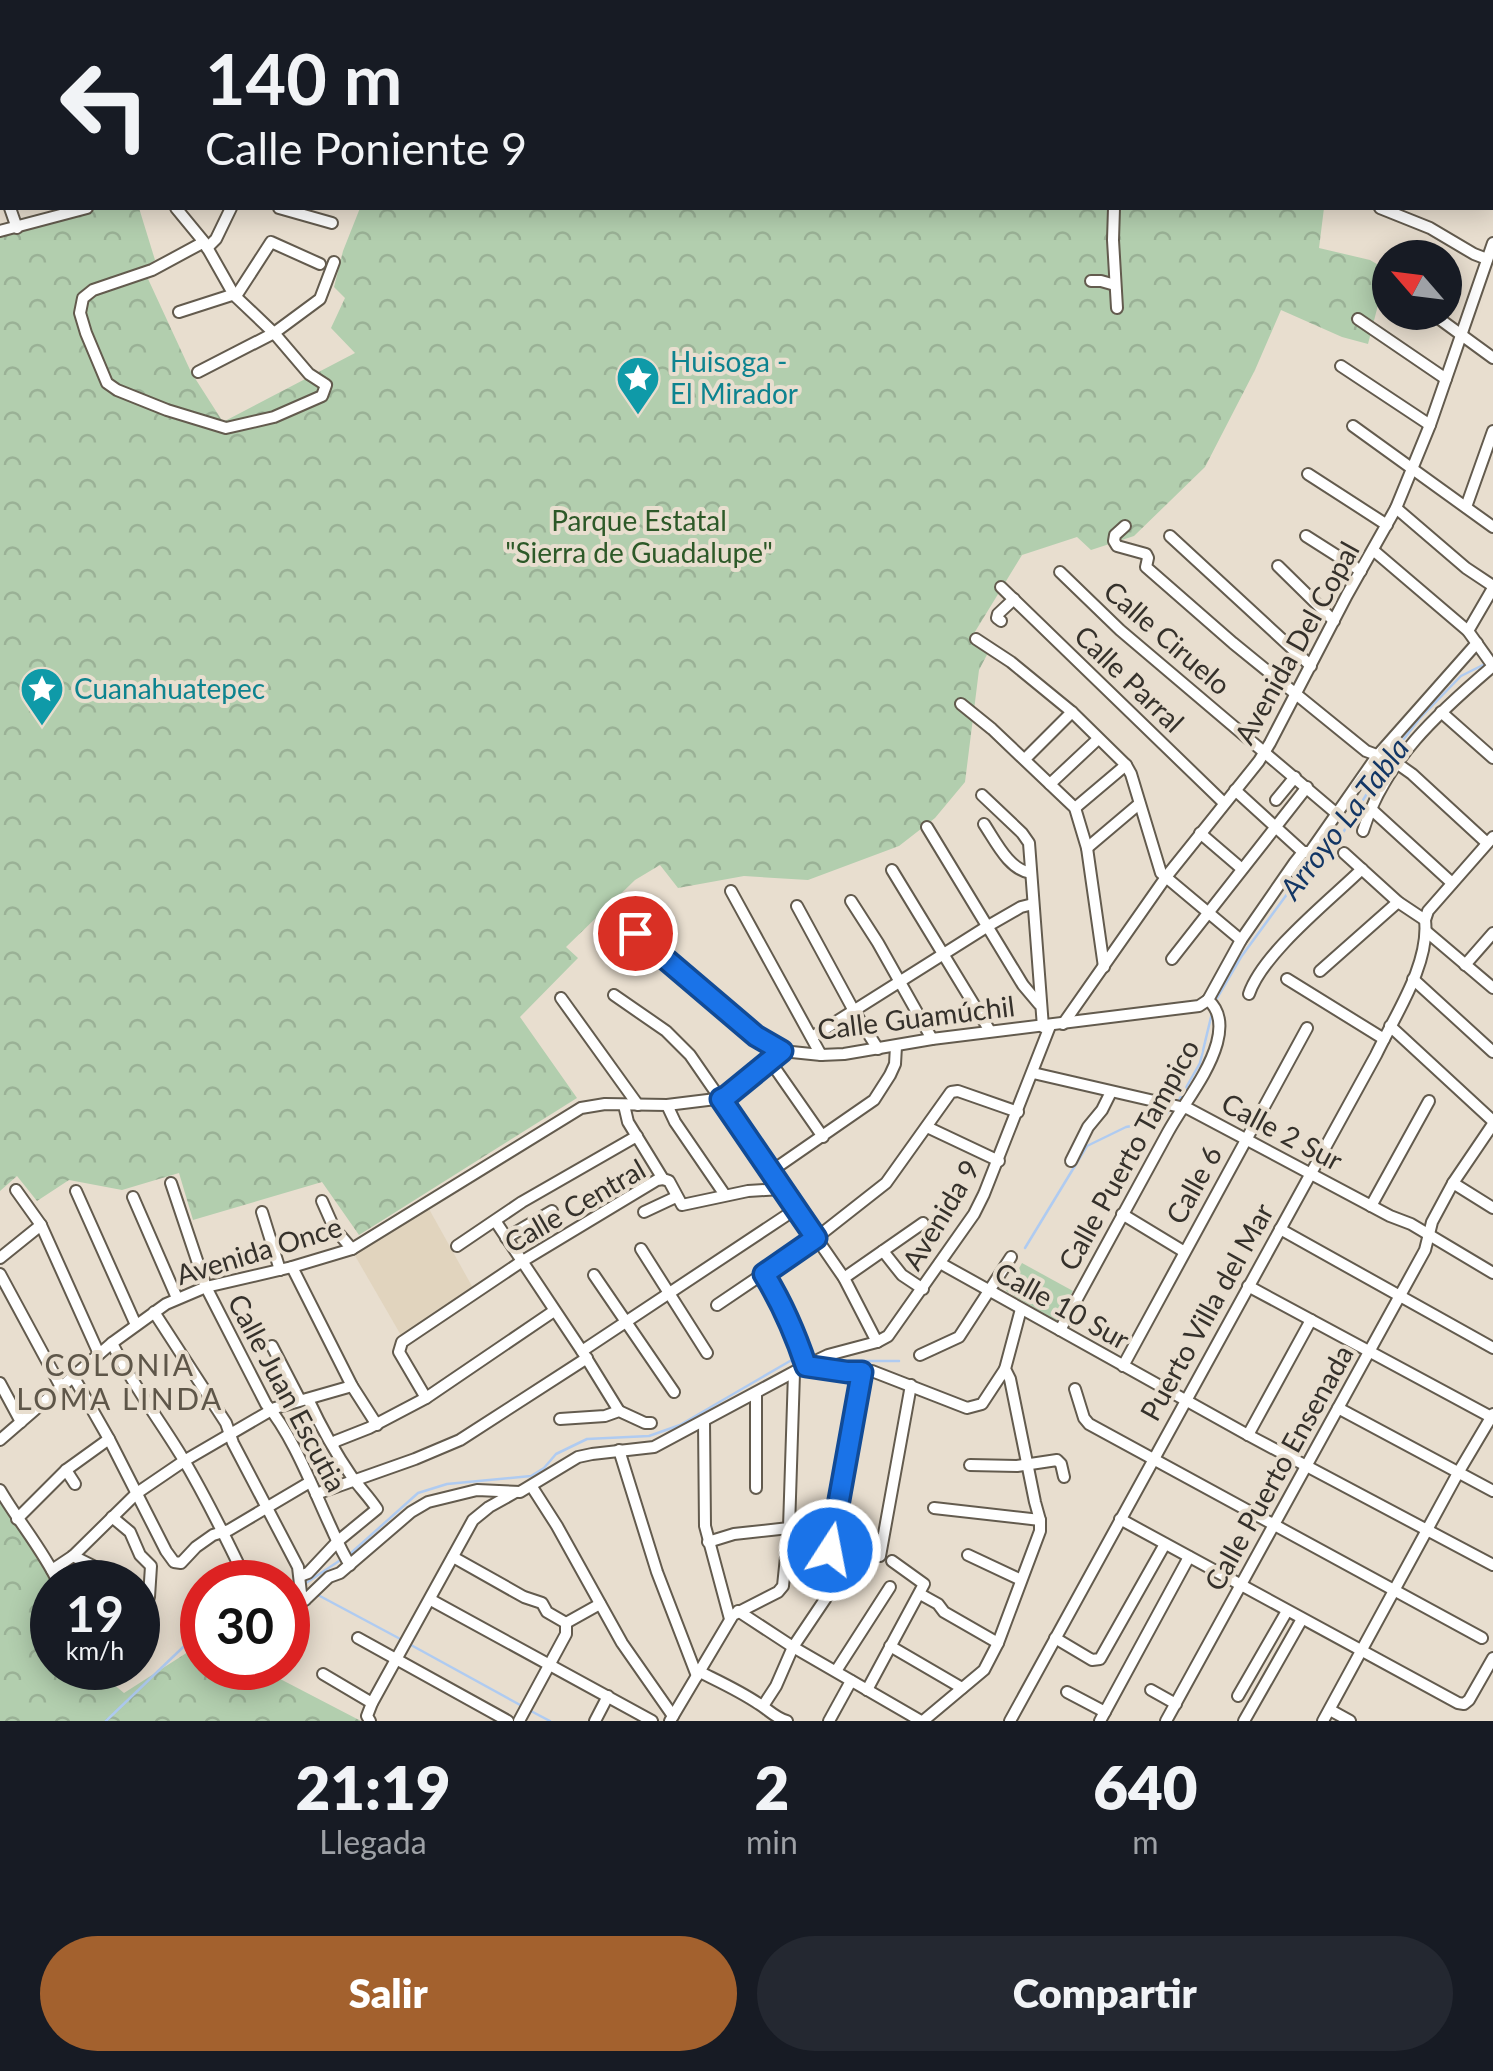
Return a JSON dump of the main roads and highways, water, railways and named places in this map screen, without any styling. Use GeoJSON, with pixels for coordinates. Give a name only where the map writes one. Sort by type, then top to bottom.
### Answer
{"type":"FeatureCollection","features":[{"type":"Feature","properties":{"kind":"waterway","name":"Arroyo La Tabla"},"geometry":{"type":"LineString","coordinates":[[1392,754],[1461,676],[1485,664]]}},
{"type":"Feature","properties":{"kind":"waterway","name":"Arroyo La Tabla"},"geometry":{"type":"LineString","coordinates":[[1217,998],[1241,957],[1304,871],[1344,831],[1387,761]]}},
{"type":"Feature","properties":{"kind":"waterway","name":"Arroyo La Tabla"},"geometry":{"type":"LineString","coordinates":[[1179,1100],[1200,1063],[1212,1013]]}},
{"type":"Feature","properties":{"kind":"waterway","name":"Arroyo La Tabla"},"geometry":{"type":"LineString","coordinates":[[1025,1248],[1087,1146],[1126,1127],[1159,1121],[1168,1112]]}},
{"type":"Feature","properties":{"kind":"waterway"},"geometry":{"type":"LineString","coordinates":[[351,1553],[418,1493],[447,1484],[531,1476],[556,1454],[587,1439],[649,1436],[680,1425],[790,1361],[798,1361]]}},
{"type":"Feature","properties":{"kind":"waterway"},"geometry":{"type":"LineString","coordinates":[[829,1361],[899,1361]]}},
{"type":"Feature","properties":{"kind":"waterway"},"geometry":{"type":"LineString","coordinates":[[310,1580],[339,1561]]}},
{"type":"Feature","properties":{"kind":"waterway"},"geometry":{"type":"LineString","coordinates":[[318,1595],[404,1641]]}},
{"type":"Feature","properties":{"kind":"waterway"},"geometry":{"type":"LineString","coordinates":[[411,1645],[522,1706]]}},
{"type":"Feature","properties":{"kind":"waterway"},"geometry":{"type":"LineString","coordinates":[[106,1721],[180,1650]]}},
{"type":"Feature","properties":{"kind":"waterway"},"geometry":{"type":"LineString","coordinates":[[529,1710],[550,1721]]}},
{"type":"Feature","properties":{"kind":"place","name":"Huisoga - El Mirador"},"geometry":{"type":"Point","coordinates":[638,416]}},
{"type":"Feature","properties":{"kind":"place","name":"Cuanahuatepec"},"geometry":{"type":"Point","coordinates":[42,727]}},
{"type":"Feature","properties":{"kind":"district","name":"COLONIA LOMA LINDA"},"geometry":{"type":"Point","coordinates":[120,1383]}},
{"type":"Feature","properties":{"kind":"park label","name":"Parque Estatal \"Sierra de Guadalupe\""},"geometry":{"type":"Point","coordinates":[639,537]}}]}
